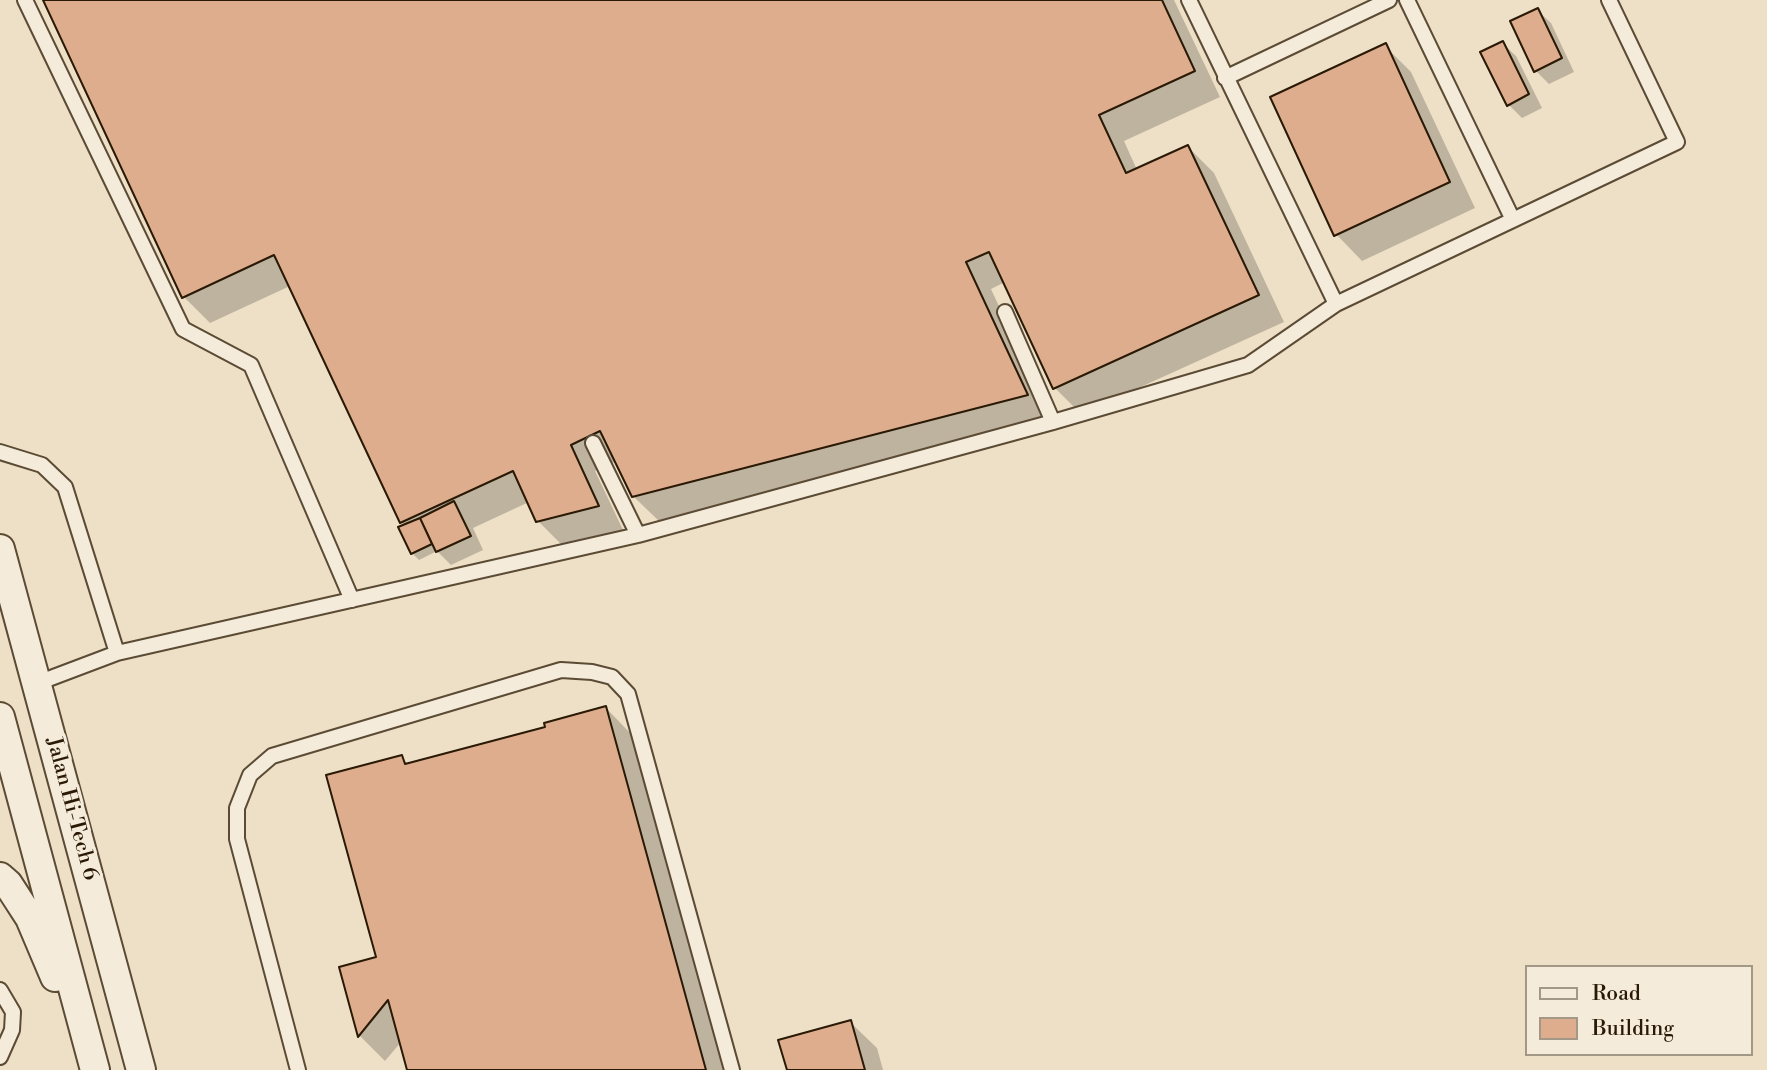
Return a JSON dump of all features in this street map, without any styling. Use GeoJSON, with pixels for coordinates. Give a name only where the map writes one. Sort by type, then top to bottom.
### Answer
{"type":"FeatureCollection","features":[{"type":"Feature","properties":{"kind":"street","name":"Jalan Hi-Tech 6"},"geometry":{"type":"LineString","coordinates":[[0,549],[141,1070]]}},
{"type":"Feature","properties":{"kind":"street"},"geometry":{"type":"LineString","coordinates":[[52,739],[1,724],[8,780],[94,1070]]}},
{"type":"Feature","properties":{"kind":"street"},"geometry":{"type":"LineString","coordinates":[[8,780],[52,739]]}},
{"type":"Feature","properties":{"kind":"street"},"geometry":{"type":"LineString","coordinates":[[0,877],[8,884],[30,918],[94,1070]]}},
{"type":"Feature","properties":{"kind":"lane"},"geometry":{"type":"LineString","coordinates":[[25,0],[183,329],[251,365],[352,600]]}},
{"type":"Feature","properties":{"kind":"lane"},"geometry":{"type":"LineString","coordinates":[[1189,0],[1336,304]]}},
{"type":"Feature","properties":{"kind":"lane"},"geometry":{"type":"LineString","coordinates":[[1225,78],[1389,0]]}},
{"type":"Feature","properties":{"kind":"lane"},"geometry":{"type":"LineString","coordinates":[[1407,0],[1513,220]]}},
{"type":"Feature","properties":{"kind":"lane"},"geometry":{"type":"LineString","coordinates":[[36,684],[117,653],[638,535],[1053,422],[1248,365],[1336,304],[1677,142],[1609,0]]}},
{"type":"Feature","properties":{"kind":"lane"},"geometry":{"type":"LineString","coordinates":[[1005,312],[1053,422]]}},
{"type":"Feature","properties":{"kind":"lane"},"geometry":{"type":"LineString","coordinates":[[593,443],[638,535]]}},
{"type":"Feature","properties":{"kind":"lane"},"geometry":{"type":"LineString","coordinates":[[0,452],[42,465],[65,487],[117,653]]}},
{"type":"Feature","properties":{"kind":"lane"},"geometry":{"type":"LineString","coordinates":[[298,1070],[237,839],[237,808],[250,775],[272,755],[561,670],[592,672],[612,677],[628,694],[732,1070]]}},
{"type":"Feature","properties":{"kind":"lane"},"geometry":{"type":"LineString","coordinates":[[0,990],[13,1012],[12,1030],[0,1057]]}},
{"type":"Feature","properties":{"kind":"building"},"geometry":{"type":"Polygon","coordinates":[[[43,0],[1162,0],[1195,71],[1099,115],[1126,173],[1188,145],[1259,295],[1053,389],[989,252],[966,262],[1028,395],[632,497],[600,431],[571,445],[599,506],[536,522],[513,471],[400,523],[274,255],[182,298],[43,0]]]}},
{"type":"Feature","properties":{"kind":"building"},"geometry":{"type":"Polygon","coordinates":[[[1538,8],[1562,58],[1534,72],[1510,21],[1538,8]]]}},
{"type":"Feature","properties":{"kind":"building"},"geometry":{"type":"Polygon","coordinates":[[[1503,41],[1529,94],[1507,106],[1480,52],[1503,41]]]}},
{"type":"Feature","properties":{"kind":"building"},"geometry":{"type":"Polygon","coordinates":[[[1386,43],[1450,182],[1334,236],[1270,97],[1386,43]]]}},
{"type":"Feature","properties":{"kind":"building"},"geometry":{"type":"Polygon","coordinates":[[[454,501],[471,536],[436,552],[420,518],[454,501]]]}},
{"type":"Feature","properties":{"kind":"building"},"geometry":{"type":"Polygon","coordinates":[[[420,518],[432,544],[411,554],[398,527],[420,518]]]}},
{"type":"Feature","properties":{"kind":"building"},"geometry":{"type":"Polygon","coordinates":[[[606,706],[706,1070],[407,1070],[388,1000],[358,1037],[339,967],[376,957],[326,775],[402,755],[405,764],[545,727],[544,723],[606,706]]]}},
{"type":"Feature","properties":{"kind":"building"},"geometry":{"type":"Polygon","coordinates":[[[851,1020],[865,1070],[787,1070],[778,1040],[851,1020]]]}}]}
